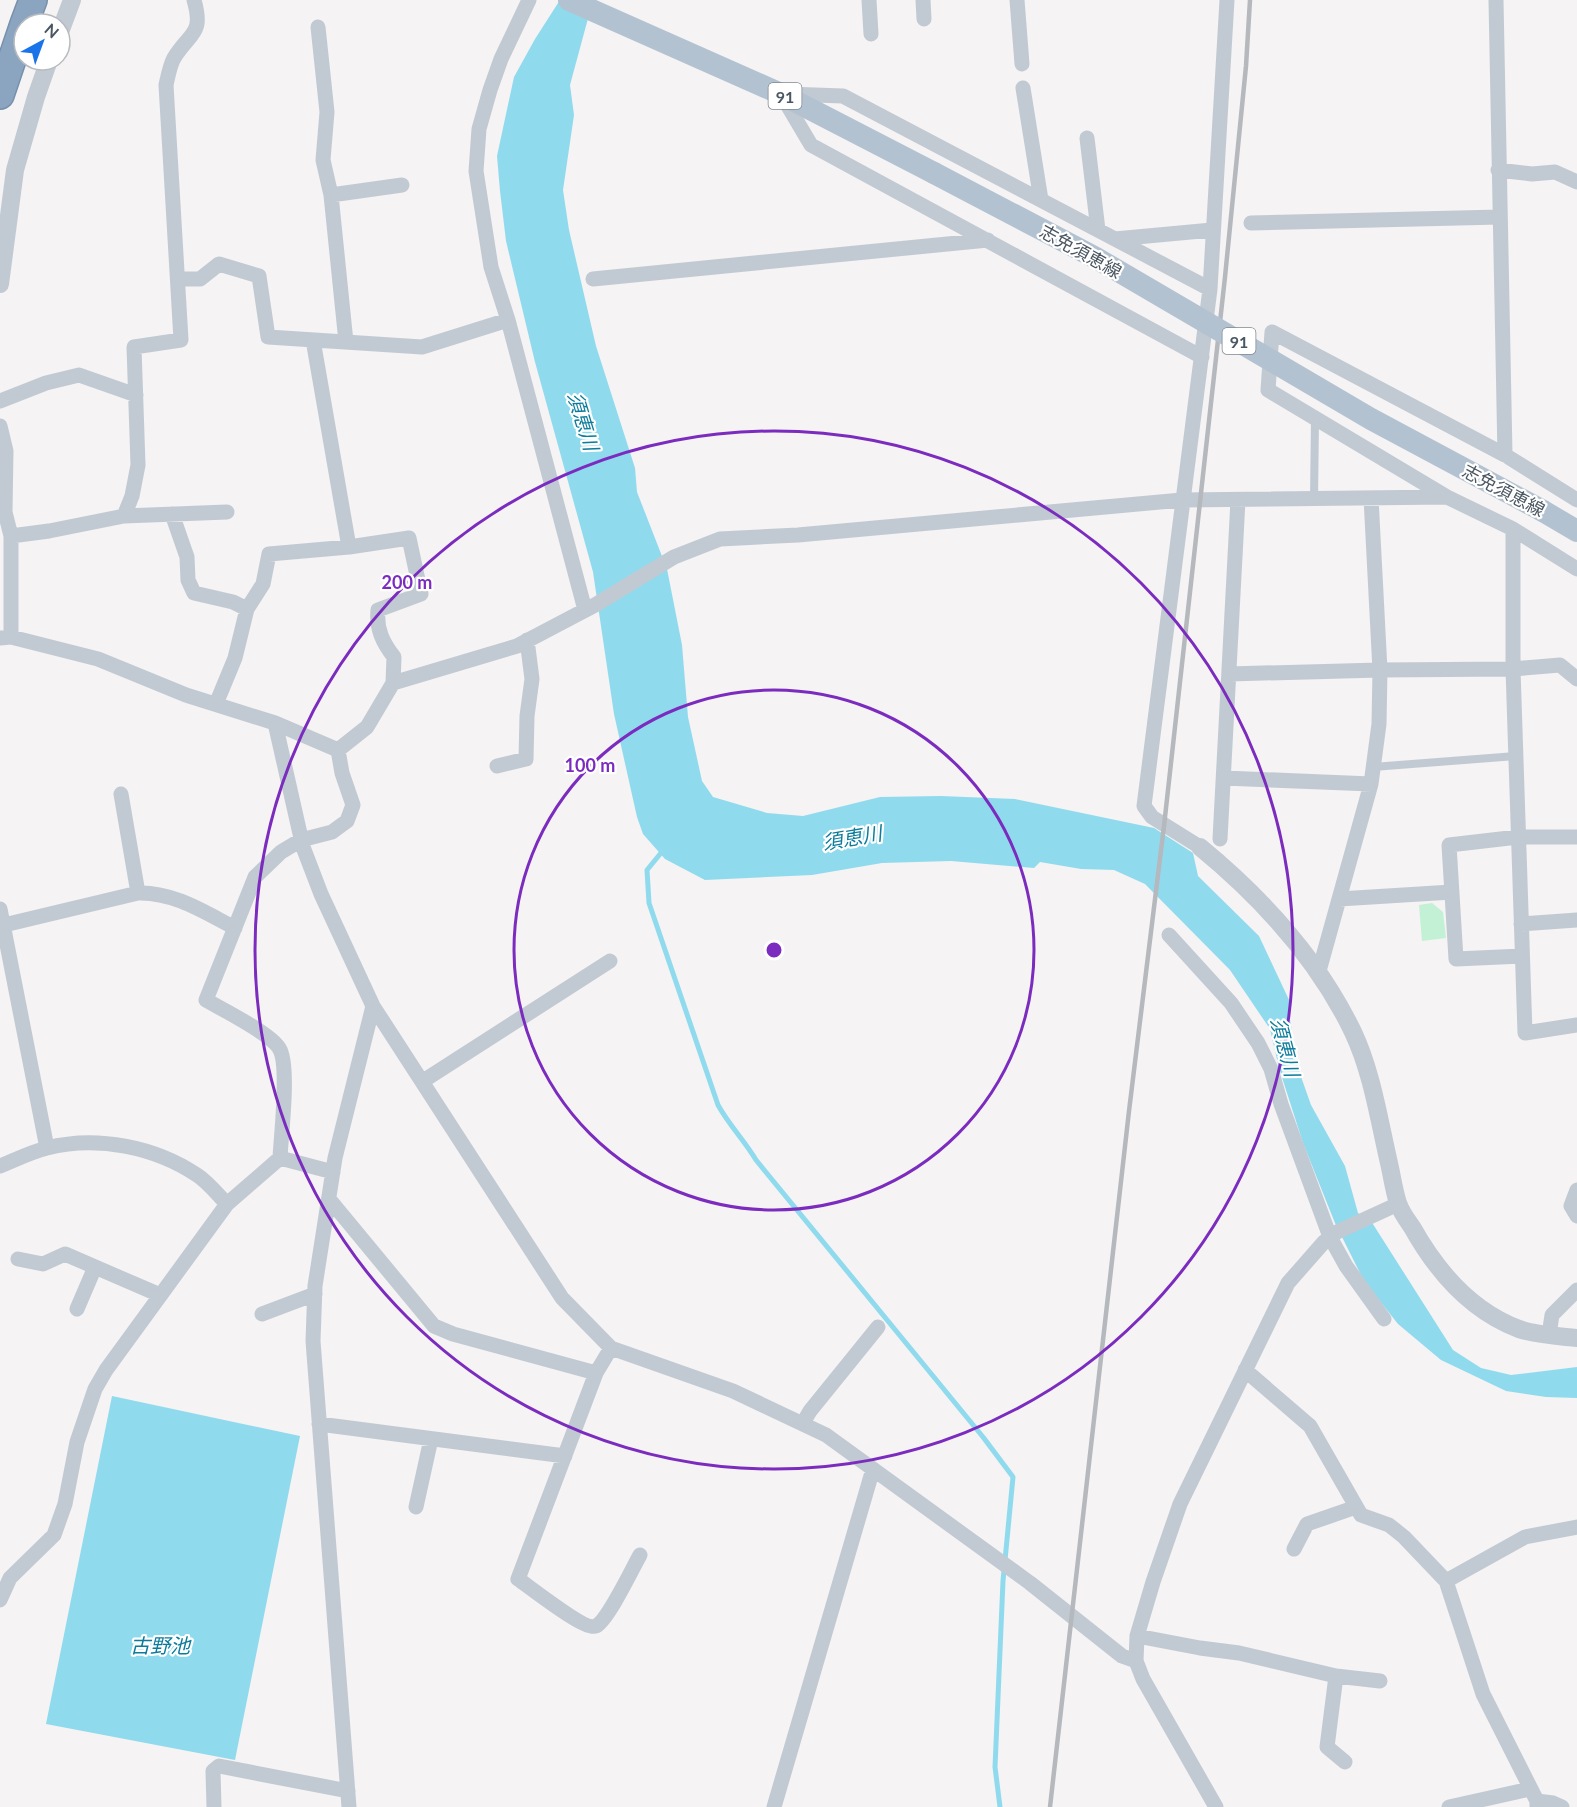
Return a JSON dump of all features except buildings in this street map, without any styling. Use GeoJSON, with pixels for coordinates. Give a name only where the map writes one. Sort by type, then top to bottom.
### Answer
{"type":"FeatureCollection","features":[{"type":"Feature","properties":{"kind":"highway"},"geometry":{"type":"LineString","coordinates":[[0,95],[12,60]]}},
{"type":"Feature","properties":{"kind":"main road","name":"志免須恵線"},"geometry":{"type":"LineString","coordinates":[[569,0],[781,94],[1096,258],[1371,418],[1577,531]]}},
{"type":"Feature","properties":{"kind":"street"},"geometry":{"type":"LineString","coordinates":[[124,516],[132,496],[138,465],[134,347],[181,340],[166,85],[173,59],[196,31],[198,14],[194,0]]}},
{"type":"Feature","properties":{"kind":"street"},"geometry":{"type":"LineString","coordinates":[[529,0],[501,59],[490,90],[479,129],[476,171],[491,267],[590,608]]}},
{"type":"Feature","properties":{"kind":"street"},"geometry":{"type":"LineString","coordinates":[[869,0],[871,34]]}},
{"type":"Feature","properties":{"kind":"street"},"geometry":{"type":"LineString","coordinates":[[923,0],[924,19]]}},
{"type":"Feature","properties":{"kind":"street"},"geometry":{"type":"LineString","coordinates":[[1017,0],[1022,64]]}},
{"type":"Feature","properties":{"kind":"street"},"geometry":{"type":"LineString","coordinates":[[1227,0],[1209,289],[1202,357],[1144,806],[1152,817],[1200,847],[1231,872],[1273,915],[1319,971],[1339,1003],[1358,1044],[1370,1082],[1393,1206],[1428,1256],[1462,1293],[1489,1313],[1519,1329],[1577,1338]]}},
{"type":"Feature","properties":{"kind":"street"},"geometry":{"type":"LineString","coordinates":[[1496,0],[1505,455]]}},
{"type":"Feature","properties":{"kind":"street"},"geometry":{"type":"LineString","coordinates":[[318,27],[327,112],[323,160],[331,195],[346,342]]}},
{"type":"Feature","properties":{"kind":"street"},"geometry":{"type":"LineString","coordinates":[[0,284],[15,170],[45,72]]}},
{"type":"Feature","properties":{"kind":"street"},"geometry":{"type":"LineString","coordinates":[[1023,88],[1041,200]]}},
{"type":"Feature","properties":{"kind":"street"},"geometry":{"type":"LineString","coordinates":[[781,94],[843,96],[1209,289]]}},
{"type":"Feature","properties":{"kind":"street"},"geometry":{"type":"LineString","coordinates":[[781,94],[812,145],[1202,357]]}},
{"type":"Feature","properties":{"kind":"street"},"geometry":{"type":"LineString","coordinates":[[1087,138],[1098,230]]}},
{"type":"Feature","properties":{"kind":"street"},"geometry":{"type":"LineString","coordinates":[[1498,170],[1532,174],[1555,172],[1577,182]]}},
{"type":"Feature","properties":{"kind":"street"},"geometry":{"type":"LineString","coordinates":[[331,195],[402,185]]}},
{"type":"Feature","properties":{"kind":"street"},"geometry":{"type":"LineString","coordinates":[[1251,224],[1500,217]]}},
{"type":"Feature","properties":{"kind":"street"},"geometry":{"type":"LineString","coordinates":[[1115,239],[1212,230]]}},
{"type":"Feature","properties":{"kind":"street"},"geometry":{"type":"LineString","coordinates":[[593,279],[988,240]]}},
{"type":"Feature","properties":{"kind":"street"},"geometry":{"type":"LineString","coordinates":[[178,279],[200,279],[219,264],[259,276],[268,337],[422,347],[508,320]]}},
{"type":"Feature","properties":{"kind":"street"},"geometry":{"type":"LineString","coordinates":[[1577,500],[1505,455],[1272,332],[1268,390],[1447,497],[1513,529],[1577,569]]}},
{"type":"Feature","properties":{"kind":"street"},"geometry":{"type":"LineString","coordinates":[[313,340],[349,547]]}},
{"type":"Feature","properties":{"kind":"street"},"geometry":{"type":"LineString","coordinates":[[0,401],[46,383],[80,375],[136,395]]}},
{"type":"Feature","properties":{"kind":"street"},"geometry":{"type":"LineString","coordinates":[[0,426],[6,452],[5,512],[11,536],[6,637],[98,659],[137,676],[275,723],[338,750]]}},
{"type":"Feature","properties":{"kind":"street"},"geometry":{"type":"LineString","coordinates":[[393,683],[517,646],[590,608],[674,557],[720,539],[798,535],[1182,500],[1447,497]]}},
{"type":"Feature","properties":{"kind":"street"},"geometry":{"type":"LineString","coordinates":[[1319,971],[1371,784],[1379,724],[1380,670],[1371,498]]}},
{"type":"Feature","properties":{"kind":"street"},"geometry":{"type":"LineString","coordinates":[[1220,839],[1238,500]]}},
{"type":"Feature","properties":{"kind":"street"},"geometry":{"type":"LineString","coordinates":[[11,536],[124,516],[227,512]]}},
{"type":"Feature","properties":{"kind":"street"},"geometry":{"type":"LineString","coordinates":[[172,514],[187,556],[188,580],[194,593],[233,602],[247,609]]}},
{"type":"Feature","properties":{"kind":"street"},"geometry":{"type":"LineString","coordinates":[[1513,529],[1512,669],[1525,1033],[1577,1025]]}},
{"type":"Feature","properties":{"kind":"street"},"geometry":{"type":"LineString","coordinates":[[216,704],[235,658],[247,609],[263,584],[269,554],[349,547],[408,538],[421,594],[378,610],[377,614],[378,628],[384,645],[394,657],[393,683],[367,727],[338,750]]}},
{"type":"Feature","properties":{"kind":"street"},"geometry":{"type":"LineString","coordinates":[[497,766],[526,759],[527,716],[532,679],[527,640]]}},
{"type":"Feature","properties":{"kind":"street"},"geometry":{"type":"LineString","coordinates":[[1229,674],[1512,669],[1560,665],[1577,679]]}},
{"type":"Feature","properties":{"kind":"street"},"geometry":{"type":"LineString","coordinates":[[275,723],[301,840],[321,894],[373,1006],[562,1298],[611,1348],[733,1391],[826,1435],[1030,1583],[1122,1656],[1136,1661]]}},
{"type":"Feature","properties":{"kind":"street"},"geometry":{"type":"LineString","coordinates":[[0,1600],[10,1578],[54,1534],[64,1504],[77,1442],[95,1389],[105,1370],[227,1204],[280,1158],[285,1065],[279,1047],[264,1034],[206,1000],[255,877],[282,852],[301,840],[332,832],[347,821],[353,805],[342,773],[338,750]]}},
{"type":"Feature","properties":{"kind":"street"},"geometry":{"type":"LineString","coordinates":[[1224,778],[1371,784]]}},
{"type":"Feature","properties":{"kind":"street"},"geometry":{"type":"LineString","coordinates":[[121,794],[138,893]]}},
{"type":"Feature","properties":{"kind":"street"},"geometry":{"type":"LineString","coordinates":[[1522,956],[1456,959],[1449,845],[1518,837],[1577,837]]}},
{"type":"Feature","properties":{"kind":"street"},"geometry":{"type":"LineString","coordinates":[[1339,899],[1452,892]]}},
{"type":"Feature","properties":{"kind":"street"},"geometry":{"type":"LineString","coordinates":[[2,925],[138,893],[152,893],[178,899],[235,928]]}},
{"type":"Feature","properties":{"kind":"street"},"geometry":{"type":"LineString","coordinates":[[0,909],[47,1148]]}},
{"type":"Feature","properties":{"kind":"street"},"geometry":{"type":"LineString","coordinates":[[1521,924],[1577,920]]}},
{"type":"Feature","properties":{"kind":"street"},"geometry":{"type":"LineString","coordinates":[[1169,935],[1231,1004],[1258,1043],[1271,1069],[1281,1104],[1333,1235],[1351,1274],[1384,1319]]}},
{"type":"Feature","properties":{"kind":"street"},"geometry":{"type":"LineString","coordinates":[[423,1081],[610,961]]}},
{"type":"Feature","properties":{"kind":"street"},"geometry":{"type":"LineString","coordinates":[[349,1807],[313,1341],[315,1293],[333,1172],[373,1006]]}},
{"type":"Feature","properties":{"kind":"street"},"geometry":{"type":"LineString","coordinates":[[0,1166],[47,1148],[82,1142],[120,1144],[158,1156],[199,1176],[227,1204]]}},
{"type":"Feature","properties":{"kind":"street"},"geometry":{"type":"LineString","coordinates":[[280,1158],[333,1172]]}},
{"type":"Feature","properties":{"kind":"street"},"geometry":{"type":"LineString","coordinates":[[1577,1190],[1571,1206],[1577,1216]]}},
{"type":"Feature","properties":{"kind":"street"},"geometry":{"type":"LineString","coordinates":[[329,1199],[434,1326],[453,1334],[596,1374]]}},
{"type":"Feature","properties":{"kind":"street"},"geometry":{"type":"LineString","coordinates":[[1216,1807],[1143,1678],[1136,1661],[1137,1636],[1180,1504],[1288,1283],[1333,1235],[1393,1206]]}},
{"type":"Feature","properties":{"kind":"street"},"geometry":{"type":"LineString","coordinates":[[18,1259],[43,1264],[65,1254],[160,1295]]}},
{"type":"Feature","properties":{"kind":"street"},"geometry":{"type":"LineString","coordinates":[[77,1309],[95,1267]]}},
{"type":"Feature","properties":{"kind":"street"},"geometry":{"type":"LineString","coordinates":[[1549,1335],[1552,1315],[1577,1290]]}},
{"type":"Feature","properties":{"kind":"street"},"geometry":{"type":"LineString","coordinates":[[262,1314],[315,1293]]}},
{"type":"Feature","properties":{"kind":"street"},"geometry":{"type":"LineString","coordinates":[[803,1423],[810,1411],[878,1327]]}},
{"type":"Feature","properties":{"kind":"street"},"geometry":{"type":"LineString","coordinates":[[611,1348],[596,1374],[518,1579],[576,1620],[590,1627],[597,1626],[607,1615],[640,1555]]}},
{"type":"Feature","properties":{"kind":"street"},"geometry":{"type":"LineString","coordinates":[[1245,1370],[1310,1426],[1361,1515],[1389,1525],[1404,1537],[1446,1581],[1484,1694],[1535,1799]]}},
{"type":"Feature","properties":{"kind":"street"},"geometry":{"type":"LineString","coordinates":[[319,1424],[565,1456]]}},
{"type":"Feature","properties":{"kind":"street"},"geometry":{"type":"LineString","coordinates":[[416,1507],[431,1439]]}},
{"type":"Feature","properties":{"kind":"street"},"geometry":{"type":"LineString","coordinates":[[774,1807],[873,1469]]}},
{"type":"Feature","properties":{"kind":"street"},"geometry":{"type":"LineString","coordinates":[[1294,1549],[1307,1524],[1356,1507]]}},
{"type":"Feature","properties":{"kind":"street"},"geometry":{"type":"LineString","coordinates":[[1446,1581],[1525,1537],[1577,1527]]}},
{"type":"Feature","properties":{"kind":"street"},"geometry":{"type":"LineString","coordinates":[[1137,1636],[1239,1653],[1336,1676],[1380,1681]]}},
{"type":"Feature","properties":{"kind":"street"},"geometry":{"type":"LineString","coordinates":[[1336,1676],[1327,1747],[1345,1762]]}},
{"type":"Feature","properties":{"kind":"street"},"geometry":{"type":"LineString","coordinates":[[214,1807],[213,1771],[219,1766],[348,1791]]}},
{"type":"Feature","properties":{"kind":"street"},"geometry":{"type":"LineString","coordinates":[[1449,1807],[1535,1799],[1562,1807]]}},
{"type":"Feature","properties":{"kind":"lane"},"geometry":{"type":"LineString","coordinates":[[1314,499],[1315,419]]}},
{"type":"Feature","properties":{"kind":"lane"},"geometry":{"type":"LineString","coordinates":[[1373,767],[1515,756]]}},
{"type":"Feature","properties":{"kind":"green space"},"geometry":{"type":"Polygon","coordinates":[[[1432,903],[1443,912],[1446,938],[1422,941],[1419,905],[1432,903]]]}},
{"type":"Feature","properties":{"kind":"water","name":"須恵川"},"geometry":{"type":"Polygon","coordinates":[[[560,0],[593,0],[570,85],[574,115],[563,190],[569,230],[596,346],[635,468],[637,492],[667,569],[682,645],[688,717],[702,781],[713,797],[767,813],[803,816],[880,797],[941,796],[1015,799],[1154,828],[1193,853],[1198,876],[1259,936],[1290,1002],[1289,1014],[1299,1071],[1311,1105],[1345,1166],[1358,1213],[1371,1221],[1453,1350],[1481,1368],[1511,1375],[1577,1367],[1577,1398],[1546,1397],[1506,1391],[1441,1360],[1398,1324],[1364,1281],[1335,1223],[1303,1143],[1279,1068],[1270,1029],[1230,970],[1145,884],[1114,870],[1081,869],[1040,862],[1034,868],[951,861],[882,863],[812,875],[705,880],[665,859],[643,834],[637,817],[614,714],[593,572],[535,362],[506,241],[500,191],[497,156],[514,77],[560,0]]]}},
{"type":"Feature","properties":{"kind":"water","name":"古野池"},"geometry":{"type":"Polygon","coordinates":[[[112,1396],[300,1436],[235,1760],[46,1724],[112,1396]]]}},
{"type":"Feature","properties":{"kind":"waterway"},"geometry":{"type":"LineString","coordinates":[[665,848],[647,870],[649,903],[718,1105],[756,1160],[983,1437],[1013,1477],[1003,1581],[995,1767],[1000,1807]]}},
{"type":"Feature","properties":{"kind":"railway"},"geometry":{"type":"LineString","coordinates":[[1050,1807],[1225,277],[1246,66],[1250,0]]}}]}
